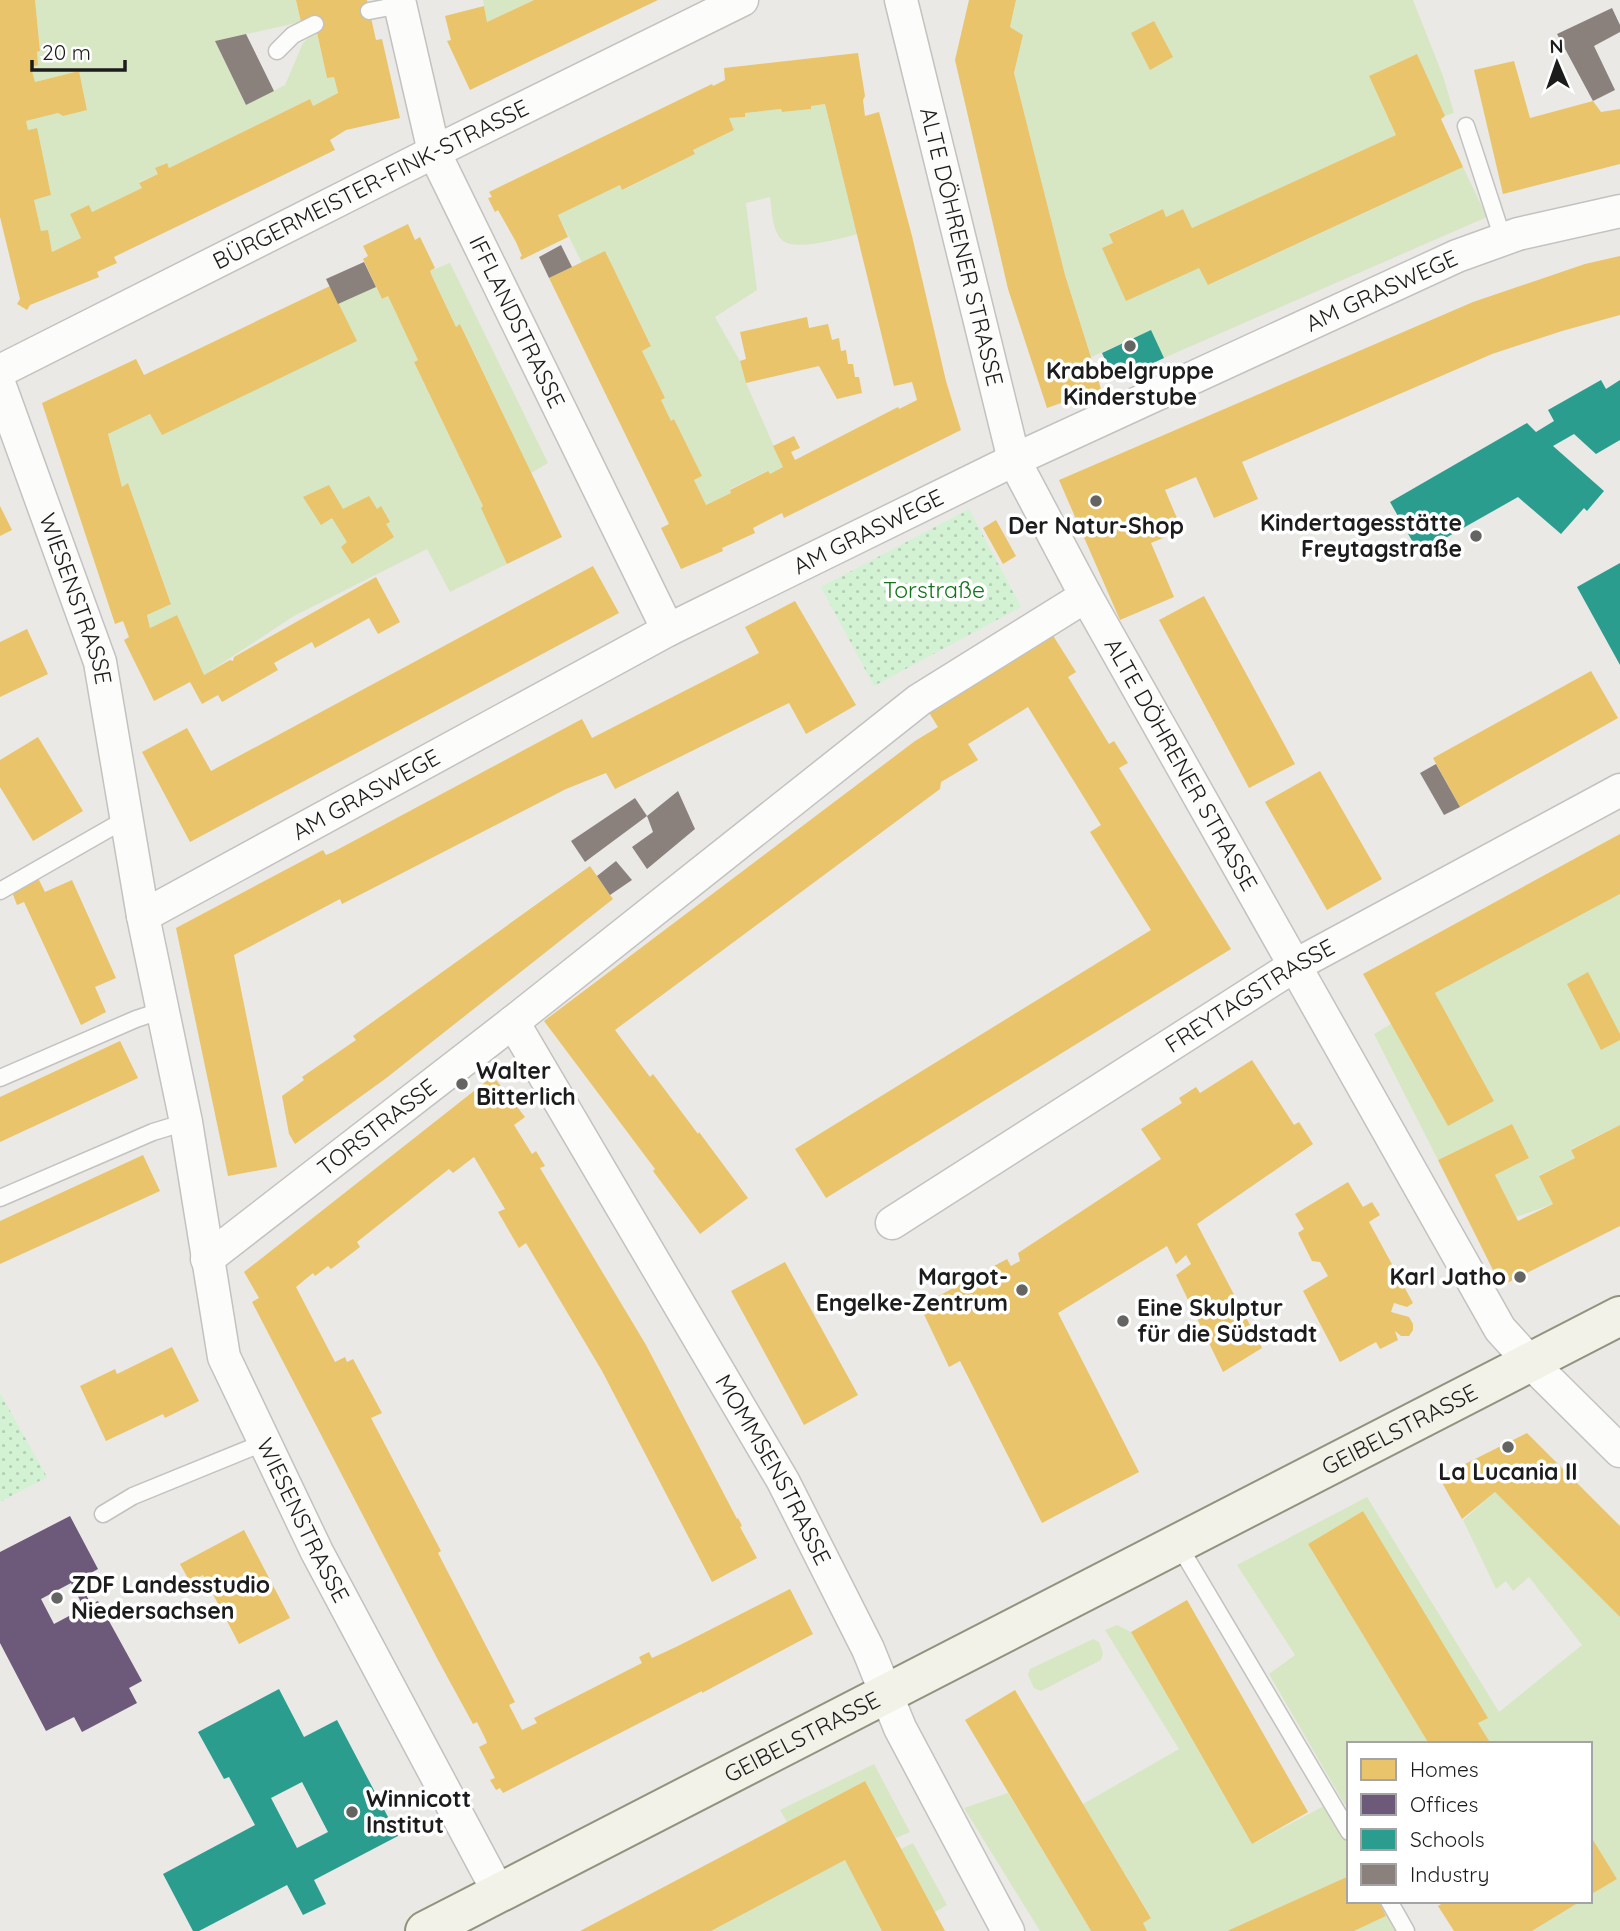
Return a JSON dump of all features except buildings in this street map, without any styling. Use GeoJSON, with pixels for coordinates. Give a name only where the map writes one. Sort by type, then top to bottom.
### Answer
{"type":"FeatureCollection","features":[{"type":"Feature","properties":{"kind":"street","name":"BÜRGERMEISTER-FINK-STRASSE"},"geometry":{"type":"LineString","coordinates":[[0,371],[433,152],[742,0]]}},
{"type":"Feature","properties":{"kind":"street","name":"ALTE DÖHRENER STRASSE"},"geometry":{"type":"LineString","coordinates":[[901,0],[1014,460],[1086,596],[1500,1329],[1620,1451]]}},
{"type":"Feature","properties":{"kind":"street","name":"IFFLANDSTRASSE"},"geometry":{"type":"LineString","coordinates":[[400,3],[433,152],[668,630]]}},
{"type":"Feature","properties":{"kind":"street","name":"AM GRASWEGE"},"geometry":{"type":"LineString","coordinates":[[143,916],[668,630],[1014,460],[1457,256],[1503,239],[1575,219],[1620,211]]}},
{"type":"Feature","properties":{"kind":"street","name":"WIESENSTRASSE"},"geometry":{"type":"LineString","coordinates":[[0,386],[100,662],[143,916],[186,1122],[224,1357],[317,1552],[499,1893]]}},
{"type":"Feature","properties":{"kind":"street","name":"TORSTRASSE"},"geometry":{"type":"LineString","coordinates":[[207,1259],[513,1022],[919,700],[1086,596]]}},
{"type":"Feature","properties":{"kind":"street","name":"FREYTAGSTRASSE"},"geometry":{"type":"LineString","coordinates":[[892,1223],[1294,966],[1620,790]]}},
{"type":"Feature","properties":{"kind":"street","name":"MOMMSENSTRASSE"},"geometry":{"type":"LineString","coordinates":[[513,1022],[783,1481],[868,1649],[900,1728],[1008,1931]]}},
{"type":"Feature","properties":{"kind":"street","name":"GEIBELSTRASSE"},"geometry":{"type":"LineString","coordinates":[[425,1931],[1620,1316]]}},
{"type":"Feature","properties":{"kind":"lane"},"geometry":{"type":"LineString","coordinates":[[369,11],[400,3]]}},
{"type":"Feature","properties":{"kind":"lane"},"geometry":{"type":"LineString","coordinates":[[277,51],[293,35],[315,24]]}},
{"type":"Feature","properties":{"kind":"lane"},"geometry":{"type":"LineString","coordinates":[[1466,126],[1503,239]]}},
{"type":"Feature","properties":{"kind":"lane"},"geometry":{"type":"LineString","coordinates":[[0,891],[126,818]]}},
{"type":"Feature","properties":{"kind":"lane"},"geometry":{"type":"LineString","coordinates":[[0,1078],[135,1018],[163,1010]]}},
{"type":"Feature","properties":{"kind":"lane"},"geometry":{"type":"LineString","coordinates":[[0,1198],[153,1132],[186,1122]]}},
{"type":"Feature","properties":{"kind":"lane"},"geometry":{"type":"LineString","coordinates":[[103,1514],[133,1496],[263,1443]]}},
{"type":"Feature","properties":{"kind":"lane"},"geometry":{"type":"LineString","coordinates":[[1178,1544],[1347,1829]]}},
{"type":"Feature","properties":{"kind":"lane"},"geometry":{"type":"LineString","coordinates":[[1390,1903],[1406,1931]]}},
{"type":"Feature","properties":{"kind":"green space"},"geometry":{"type":"Polygon","coordinates":[[[35,0],[296,0],[301,22],[215,41],[246,105],[285,85],[303,43],[316,30],[327,78],[334,77],[338,93],[313,106],[310,99],[169,168],[166,163],[156,168],[158,174],[139,182],[142,188],[92,212],[89,206],[70,214],[81,238],[52,252],[48,231],[41,231],[34,200],[51,195],[36,128],[28,130],[26,121],[58,113],[63,116],[87,109],[79,71],[35,82],[31,67],[37,52],[40,51],[35,0]]]}},
{"type":"Feature","properties":{"kind":"green space"},"geometry":{"type":"Polygon","coordinates":[[[483,0],[534,0],[487,22],[483,0]]]}},
{"type":"Feature","properties":{"kind":"green space"},"geometry":{"type":"Polygon","coordinates":[[[1016,0],[1413,0],[1443,76],[1454,113],[1445,116],[1417,54],[1369,76],[1396,135],[1192,228],[1183,209],[1166,217],[1163,209],[1109,233],[1113,243],[1102,248],[1199,268],[1209,285],[1463,167],[1487,217],[1164,358],[1150,331],[1091,357],[1065,275],[1014,73],[1023,35],[1010,27],[1016,0]]]}},
{"type":"Feature","properties":{"kind":"green space"},"geometry":{"type":"Polygon","coordinates":[[[825,104],[858,234],[819,243],[788,243],[782,240],[776,231],[770,197],[746,203],[757,290],[715,317],[740,361],[746,383],[783,467],[770,474],[767,471],[730,489],[731,493],[706,505],[694,480],[702,476],[674,419],[671,421],[661,400],[665,398],[642,351],[651,345],[605,252],[582,263],[558,215],[620,185],[623,190],[695,154],[693,150],[734,130],[729,118],[745,117],[745,113],[781,109],[782,112],[811,109],[811,106],[825,104]]]}},
{"type":"Feature","properties":{"kind":"green space"},"geometry":{"type":"Polygon","coordinates":[[[450,263],[548,463],[531,473],[461,325],[456,327],[430,271],[450,263]]]}},
{"type":"Feature","properties":{"kind":"green space"},"geometry":{"type":"Polygon","coordinates":[[[376,287],[382,299],[388,296],[418,360],[414,362],[483,506],[507,564],[450,592],[427,549],[294,616],[204,675],[177,615],[150,628],[147,615],[171,603],[128,483],[122,487],[108,434],[150,414],[162,435],[338,304],[376,287]]]}},
{"type":"Feature","properties":{"kind":"green space","name":"Torstraße"},"geometry":{"type":"Polygon","coordinates":[[[969,509],[1021,607],[874,686],[821,587],[969,509]]]}},
{"type":"Feature","properties":{"kind":"green space"},"geometry":{"type":"Polygon","coordinates":[[[1620,894],[1620,1125],[1571,1149],[1575,1158],[1539,1175],[1553,1204],[1516,1217],[1495,1175],[1529,1158],[1512,1124],[1438,1160],[1374,1034],[1391,1024],[1448,1126],[1494,1101],[1435,993],[1620,894]]]}},
{"type":"Feature","properties":{"kind":"green space"},"geometry":{"type":"Polygon","coordinates":[[[0,1393],[47,1477],[0,1502],[0,1393]]]}},
{"type":"Feature","properties":{"kind":"green space"},"geometry":{"type":"Polygon","coordinates":[[[1495,1492],[1620,1617],[1620,1931],[1532,1931],[1578,1903],[1592,1903],[1592,1894],[1617,1879],[1592,1838],[1592,1742],[1490,1742],[1478,1723],[1487,1717],[1363,1511],[1308,1544],[1428,1742],[1347,1742],[1345,1805],[1269,1674],[1295,1655],[1237,1565],[1367,1497],[1499,1712],[1582,1645],[1529,1577],[1513,1591],[1506,1581],[1496,1589],[1463,1520],[1495,1492]]]}},
{"type":"Feature","properties":{"kind":"green space"},"geometry":{"type":"Polygon","coordinates":[[[1117,1625],[1131,1632],[1252,1844],[1324,1806],[1347,1842],[1347,1877],[1227,1931],[1147,1931],[1143,1923],[1151,1917],[1083,1804],[1179,1749],[1105,1630],[1117,1625]]]}},
{"type":"Feature","properties":{"kind":"green space"},"geometry":{"type":"Polygon","coordinates":[[[1093,1639],[1099,1642],[1103,1653],[1101,1660],[1041,1691],[1034,1688],[1028,1675],[1030,1669],[1093,1639]]]}},
{"type":"Feature","properties":{"kind":"green space"},"geometry":{"type":"Polygon","coordinates":[[[874,1764],[910,1832],[896,1838],[865,1781],[787,1822],[780,1810],[874,1764]]]}},
{"type":"Feature","properties":{"kind":"green space"},"geometry":{"type":"Polygon","coordinates":[[[1008,1793],[1091,1931],[1040,1931],[964,1808],[1008,1793]]]}},
{"type":"Feature","properties":{"kind":"green space"},"geometry":{"type":"Polygon","coordinates":[[[913,1843],[947,1905],[935,1912],[901,1849],[913,1843]]]}},
{"type":"Feature","properties":{"kind":"green space"},"geometry":{"type":"Polygon","coordinates":[[[845,1860],[882,1931],[711,1931],[845,1860]]]}},
{"type":"Feature","properties":{"kind":"green space"},"geometry":{"type":"Polygon","coordinates":[[[1386,1916],[1391,1917],[1398,1931],[1354,1931],[1386,1916]]]}},
{"type":"Feature","properties":{"kind":"place","name":"Krabbelgruppe Kinderstube"},"geometry":{"type":"Point","coordinates":[1130,346]}},
{"type":"Feature","properties":{"kind":"place","name":"Der Natur-Shop"},"geometry":{"type":"Point","coordinates":[1096,501]}},
{"type":"Feature","properties":{"kind":"place","name":"Kindertagesstätte Freytagstraße"},"geometry":{"type":"Point","coordinates":[1476,536]}},
{"type":"Feature","properties":{"kind":"place","name":"Walter Bitterlich"},"geometry":{"type":"Point","coordinates":[462,1084]}},
{"type":"Feature","properties":{"kind":"place","name":"Karl Jatho"},"geometry":{"type":"Point","coordinates":[1520,1277]}},
{"type":"Feature","properties":{"kind":"place","name":"Margot- Engelke-Zentrum"},"geometry":{"type":"Point","coordinates":[1022,1290]}},
{"type":"Feature","properties":{"kind":"place","name":"Eine Skulptur für die Südstadt"},"geometry":{"type":"Point","coordinates":[1123,1321]}},
{"type":"Feature","properties":{"kind":"place","name":"La Lucania II"},"geometry":{"type":"Point","coordinates":[1508,1447]}},
{"type":"Feature","properties":{"kind":"place","name":"ZDF Landesstudio Niedersachsen"},"geometry":{"type":"Point","coordinates":[57,1598]}},
{"type":"Feature","properties":{"kind":"place","name":"Winnicott Institut"},"geometry":{"type":"Point","coordinates":[352,1812]}}]}
